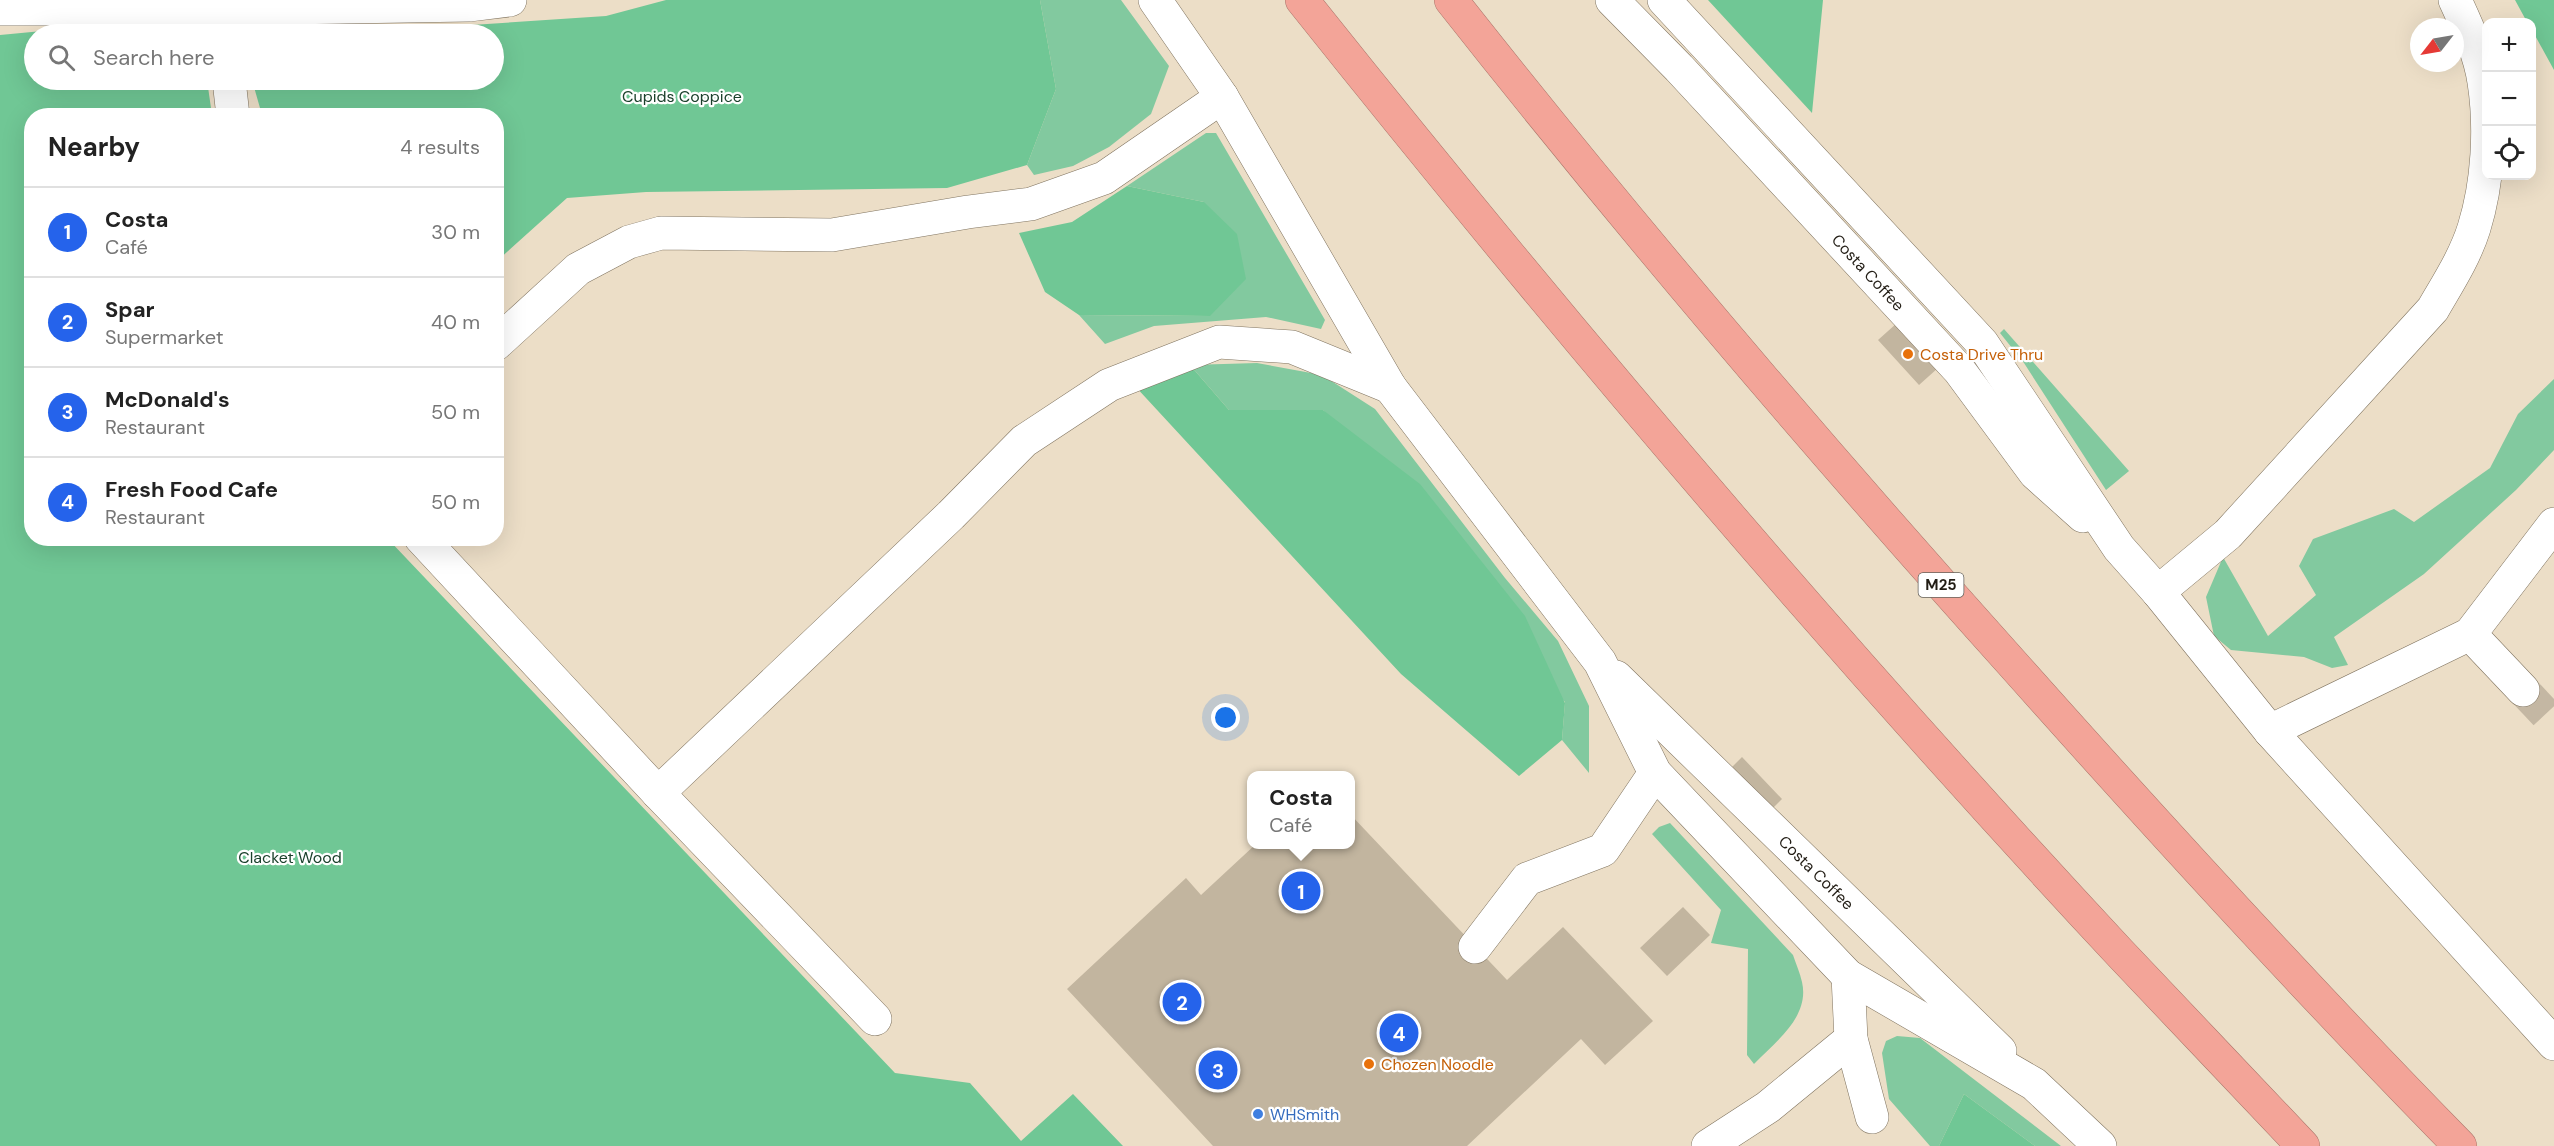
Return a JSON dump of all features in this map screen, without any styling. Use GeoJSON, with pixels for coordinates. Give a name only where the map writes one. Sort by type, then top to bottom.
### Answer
{"type":"FeatureCollection","features":[{"type":"Feature","properties":{"kind":"highway"},"geometry":{"type":"LineString","coordinates":[[1302,0],[1647,418],[1959,777],[2111,943],[2303,1146]]}},
{"type":"Feature","properties":{"kind":"highway","name":"M25"},"geometry":{"type":"LineString","coordinates":[[1451,0],[1633,226],[1777,398],[1927,569],[2235,909],[2460,1146]]}},
{"type":"Feature","properties":{"kind":"street"},"geometry":{"type":"LineString","coordinates":[[0,9],[221,22],[469,5],[510,0]]}},
{"type":"Feature","properties":{"kind":"street"},"geometry":{"type":"LineString","coordinates":[[1155,0],[1222,97],[1390,387],[1600,662],[1655,773],[1848,976],[2034,1084],[2100,1146]]}},
{"type":"Feature","properties":{"kind":"street","name":"Costa Coffee"},"geometry":{"type":"LineString","coordinates":[[1612,0],[1679,68],[1959,370],[2035,473],[2119,548]]}},
{"type":"Feature","properties":{"kind":"street"},"geometry":{"type":"LineString","coordinates":[[1664,0],[1982,343],[2119,548],[2158,592],[2270,731],[2554,1044]]}},
{"type":"Feature","properties":{"kind":"street"},"geometry":{"type":"LineString","coordinates":[[2158,592],[2228,534],[2433,309],[2456,269],[2474,228],[2484,180],[2486,126],[2484,81],[2469,30],[2456,0]]}},
{"type":"Feature","properties":{"kind":"street"},"geometry":{"type":"LineString","coordinates":[[230,90],[232,108]]}},
{"type":"Feature","properties":{"kind":"street"},"geometry":{"type":"LineString","coordinates":[[504,337],[578,269],[629,242],[661,233],[832,235],[1031,204],[1104,178],[1222,97]]}},
{"type":"Feature","properties":{"kind":"street"},"geometry":{"type":"LineString","coordinates":[[658,794],[951,515],[1024,441],[1109,385],[1219,342],[1292,347],[1390,387]]}},
{"type":"Feature","properties":{"kind":"street"},"geometry":{"type":"LineString","coordinates":[[2270,731],[2470,634],[2554,524]]}},
{"type":"Feature","properties":{"kind":"street"},"geometry":{"type":"LineString","coordinates":[[428,546],[658,794],[875,1019]]}},
{"type":"Feature","properties":{"kind":"street"},"geometry":{"type":"LineString","coordinates":[[2470,634],[2523,690]]}},
{"type":"Feature","properties":{"kind":"street","name":"Costa Coffee"},"geometry":{"type":"LineString","coordinates":[[1600,662],[1688,744],[2034,1084]]}},
{"type":"Feature","properties":{"kind":"street"},"geometry":{"type":"LineString","coordinates":[[1475,947],[1527,879],[1603,850],[1655,773]]}},
{"type":"Feature","properties":{"kind":"street"},"geometry":{"type":"LineString","coordinates":[[1848,976],[1851,1039],[1872,1117]]}},
{"type":"Feature","properties":{"kind":"street"},"geometry":{"type":"LineString","coordinates":[[1708,1146],[1768,1107],[1851,1039]]}},
{"type":"Feature","properties":{"kind":"green space","name":"Cupids Coppice"},"geometry":{"type":"Polygon","coordinates":[[[666,0],[1040,0],[1056,89],[1027,165],[947,188],[646,192],[567,198],[504,255],[504,108],[260,108],[255,90],[504,90],[504,24],[486,24],[606,16],[666,0]]]}},
{"type":"Feature","properties":{"kind":"green space"},"geometry":{"type":"Polygon","coordinates":[[[1040,0],[1121,0],[1169,66],[1151,114],[1109,147],[1073,166],[1034,175],[1027,165],[1056,89],[1040,0]]]}},
{"type":"Feature","properties":{"kind":"green space"},"geometry":{"type":"Polygon","coordinates":[[[1708,0],[1823,0],[1812,113],[1708,0]]]}},
{"type":"Feature","properties":{"kind":"green space"},"geometry":{"type":"Polygon","coordinates":[[[2515,0],[2554,0],[2554,70],[2536,37],[2536,18],[2525,18],[2515,0]]]}},
{"type":"Feature","properties":{"kind":"green space","name":"Clacket Wood"},"geometry":{"type":"Polygon","coordinates":[[[24,33],[24,90],[208,90],[211,108],[24,108],[24,546],[395,546],[895,1073],[970,1083],[1021,1141],[1073,1094],[1123,1146],[0,1146],[0,35],[24,33]]]}},
{"type":"Feature","properties":{"kind":"green space"},"geometry":{"type":"Polygon","coordinates":[[[1206,133],[1216,133],[1325,320],[1321,329],[1266,317],[1154,326],[1105,344],[1079,315],[1210,316],[1204,202],[1127,186],[1206,133]]]}},
{"type":"Feature","properties":{"kind":"green space"},"geometry":{"type":"Polygon","coordinates":[[[1127,186],[1204,202],[1237,234],[1246,279],[1210,316],[1079,315],[1045,292],[1019,233],[1072,222],[1127,186]]]}},
{"type":"Feature","properties":{"kind":"green space"},"geometry":{"type":"Polygon","coordinates":[[[2004,329],[2129,471],[2106,490],[2024,363],[2000,333],[2004,329]]]}},
{"type":"Feature","properties":{"kind":"green space"},"geometry":{"type":"Polygon","coordinates":[[[1257,363],[1322,375],[1375,409],[1505,578],[1558,641],[1589,706],[1589,773],[1562,740],[1565,702],[1323,410],[1229,410],[1190,365],[1257,363]]]}},
{"type":"Feature","properties":{"kind":"green space"},"geometry":{"type":"Polygon","coordinates":[[[1190,365],[1229,410],[1323,410],[1420,484],[1525,616],[1565,703],[1562,740],[1519,776],[1401,674],[1134,385],[1190,365]]]}},
{"type":"Feature","properties":{"kind":"green space"},"geometry":{"type":"Polygon","coordinates":[[[2554,379],[2554,450],[2516,490],[2424,574],[2334,637],[2348,665],[2332,668],[2304,657],[2231,650],[2214,636],[2206,597],[2223,557],[2268,636],[2316,595],[2299,566],[2313,539],[2394,509],[2414,522],[2490,468],[2518,414],[2554,379]]]}},
{"type":"Feature","properties":{"kind":"green space"},"geometry":{"type":"Polygon","coordinates":[[[1670,823],[1793,955],[1799,972],[1803,995],[1796,1017],[1781,1037],[1754,1064],[1747,1055],[1748,949],[1711,943],[1721,910],[1652,834],[1659,827],[1670,823]]]}},
{"type":"Feature","properties":{"kind":"green space"},"geometry":{"type":"Polygon","coordinates":[[[1897,1036],[1920,1038],[2061,1146],[2035,1146],[1964,1094],[1939,1146],[1930,1146],[1889,1099],[1882,1053],[1886,1041],[1897,1036]]]}},
{"type":"Feature","properties":{"kind":"green space"},"geometry":{"type":"Polygon","coordinates":[[[1964,1094],[2035,1146],[1939,1146],[1964,1094]]]}},
{"type":"Feature","properties":{"kind":"building","name":"Costa Drive Thru"},"geometry":{"type":"Polygon","coordinates":[[[1897,323],[1938,368],[1919,385],[1878,340],[1897,323]]]}},
{"type":"Feature","properties":{"kind":"building"},"geometry":{"type":"Polygon","coordinates":[[[1742,757],[1782,799],[1764,817],[1723,776],[1742,757]]]}},
{"type":"Feature","properties":{"kind":"building"},"geometry":{"type":"Polygon","coordinates":[[[1355,819],[1507,980],[1563,927],[1653,1021],[1605,1065],[1581,1039],[1467,1146],[1213,1146],[1067,989],[1186,878],[1201,895],[1251,849],[1355,849],[1355,819]]]}},
{"type":"Feature","properties":{"kind":"building"},"geometry":{"type":"Polygon","coordinates":[[[1683,907],[1710,935],[1667,976],[1640,948],[1683,907]]]}},
{"type":"Feature","properties":{"kind":"tunnel"},"geometry":{"type":"LineString","coordinates":[[2523,690],[2554,723]]}},
{"type":"Feature","properties":{"kind":"place","name":"Costa Drive Thru"},"geometry":{"type":"Point","coordinates":[1908,354]}},
{"type":"Feature","properties":{"kind":"place","name":"Costa"},"geometry":{"type":"Point","coordinates":[1301,891]}},
{"type":"Feature","properties":{"kind":"place","name":"Spar"},"geometry":{"type":"Point","coordinates":[1182,1002]}},
{"type":"Feature","properties":{"kind":"place","name":"Fresh Food Cafe"},"geometry":{"type":"Point","coordinates":[1399,1033]}},
{"type":"Feature","properties":{"kind":"place","name":"Chozen Noodle"},"geometry":{"type":"Point","coordinates":[1369,1064]}},
{"type":"Feature","properties":{"kind":"place","name":"McDonald's"},"geometry":{"type":"Point","coordinates":[1218,1070]}},
{"type":"Feature","properties":{"kind":"place","name":"WHSmith"},"geometry":{"type":"Point","coordinates":[1258,1114]}}]}
